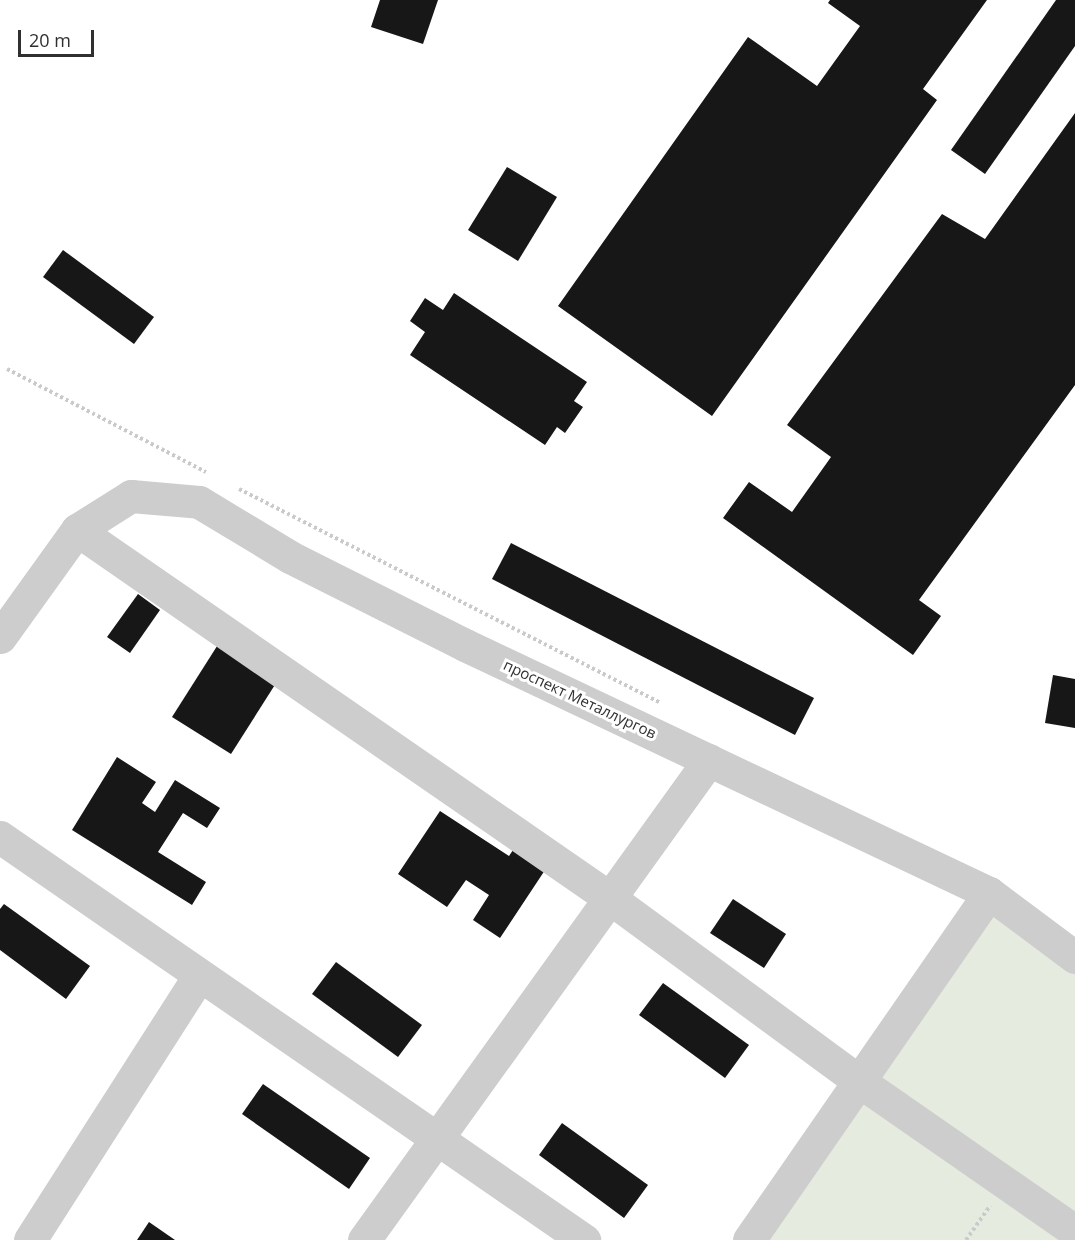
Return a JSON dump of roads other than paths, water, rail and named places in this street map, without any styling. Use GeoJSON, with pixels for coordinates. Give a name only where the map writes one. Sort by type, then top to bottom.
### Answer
{"type":"FeatureCollection","features":[{"type":"Feature","properties":{"kind":"street","name":"проспект Металлургов"},"geometry":{"type":"LineString","coordinates":[[77,530],[131,496],[199,502],[300,562],[989,893],[1075,957]]}},
{"type":"Feature","properties":{"kind":"street"},"geometry":{"type":"LineString","coordinates":[[0,636],[77,530],[611,899],[856,1079],[1075,1231]]}},
{"type":"Feature","properties":{"kind":"street"},"geometry":{"type":"LineString","coordinates":[[364,1240],[439,1140],[709,760]]}},
{"type":"Feature","properties":{"kind":"street"},"geometry":{"type":"LineString","coordinates":[[0,837],[584,1240]]}},
{"type":"Feature","properties":{"kind":"street"},"geometry":{"type":"LineString","coordinates":[[749,1240],[856,1079],[989,893]]}},
{"type":"Feature","properties":{"kind":"street"},"geometry":{"type":"LineString","coordinates":[[30,1240],[199,976]]}}]}
